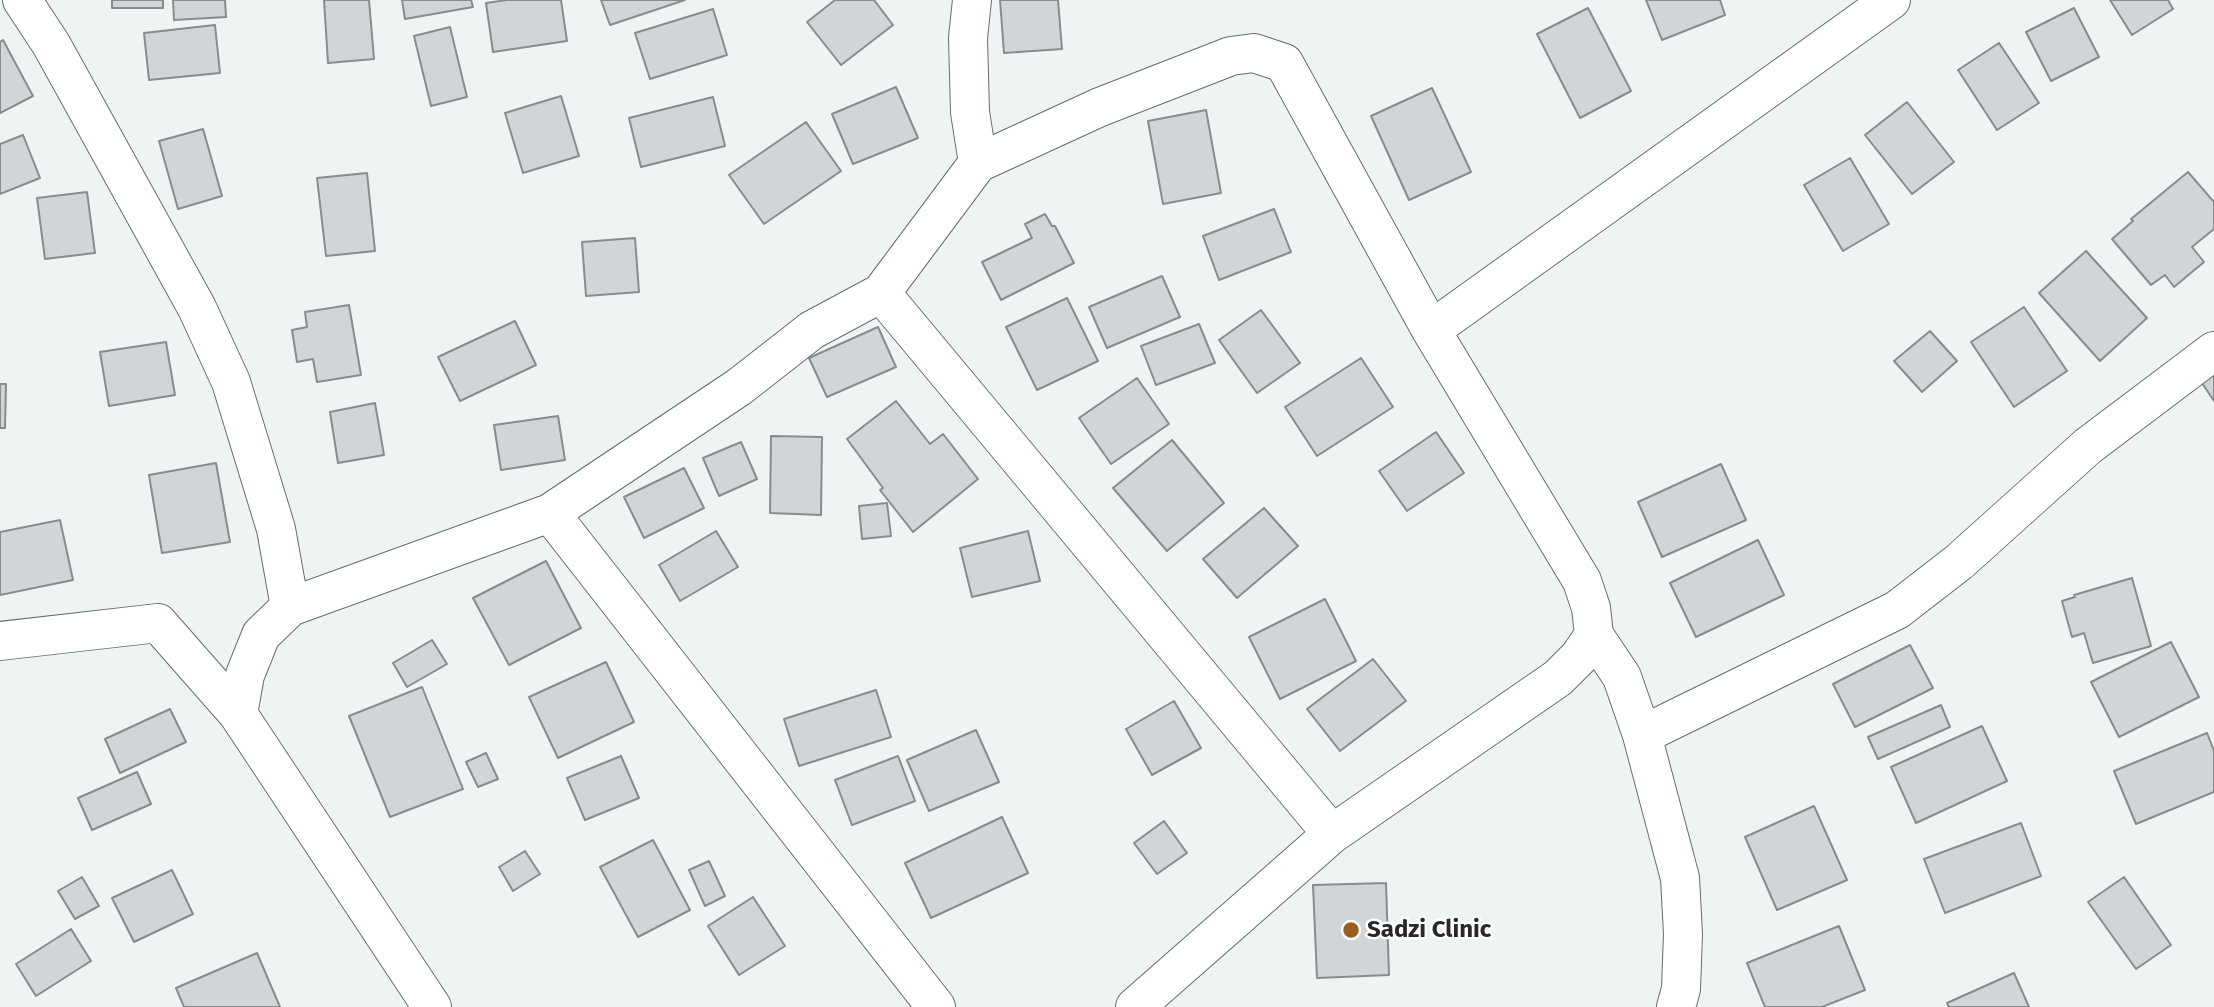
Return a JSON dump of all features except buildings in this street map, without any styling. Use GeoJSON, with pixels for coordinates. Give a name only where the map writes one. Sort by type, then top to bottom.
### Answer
{"type":"FeatureCollection","features":[{"type":"Feature","properties":{"kind":"street"},"geometry":{"type":"LineString","coordinates":[[22,0],[51,44],[197,308],[231,382],[276,529],[290,607]]}},
{"type":"Feature","properties":{"kind":"street"},"geometry":{"type":"LineString","coordinates":[[972,0],[968,38],[970,112],[978,163]]}},
{"type":"Feature","properties":{"kind":"street"},"geometry":{"type":"LineString","coordinates":[[1431,330],[1891,0]]}},
{"type":"Feature","properties":{"kind":"street"},"geometry":{"type":"LineString","coordinates":[[238,713],[246,675],[261,635],[290,607],[550,513],[739,387],[812,330],[881,293],[978,163],[1100,107],[1231,56],[1254,53],[1284,63],[1431,330],[1582,581],[1591,608],[1594,635],[1622,677],[1642,735],[1680,878],[1683,934],[1681,989],[1676,1007]]}},
{"type":"Feature","properties":{"kind":"street"},"geometry":{"type":"LineString","coordinates":[[881,293],[1332,834]]}},
{"type":"Feature","properties":{"kind":"street"},"geometry":{"type":"LineString","coordinates":[[1642,735],[1897,610],[1959,562],[2088,446],[2214,351]]}},
{"type":"Feature","properties":{"kind":"street"},"geometry":{"type":"LineString","coordinates":[[550,513],[936,1007]]}},
{"type":"Feature","properties":{"kind":"street"},"geometry":{"type":"LineString","coordinates":[[0,641],[158,623],[238,713],[432,1007]]}},
{"type":"Feature","properties":{"kind":"street"},"geometry":{"type":"LineString","coordinates":[[1135,1007],[1332,834],[1558,678],[1579,657],[1594,635]]}},
{"type":"Feature","properties":{"kind":"place","name":"Sadzi Clinic"},"geometry":{"type":"Point","coordinates":[1351,930]}}]}
